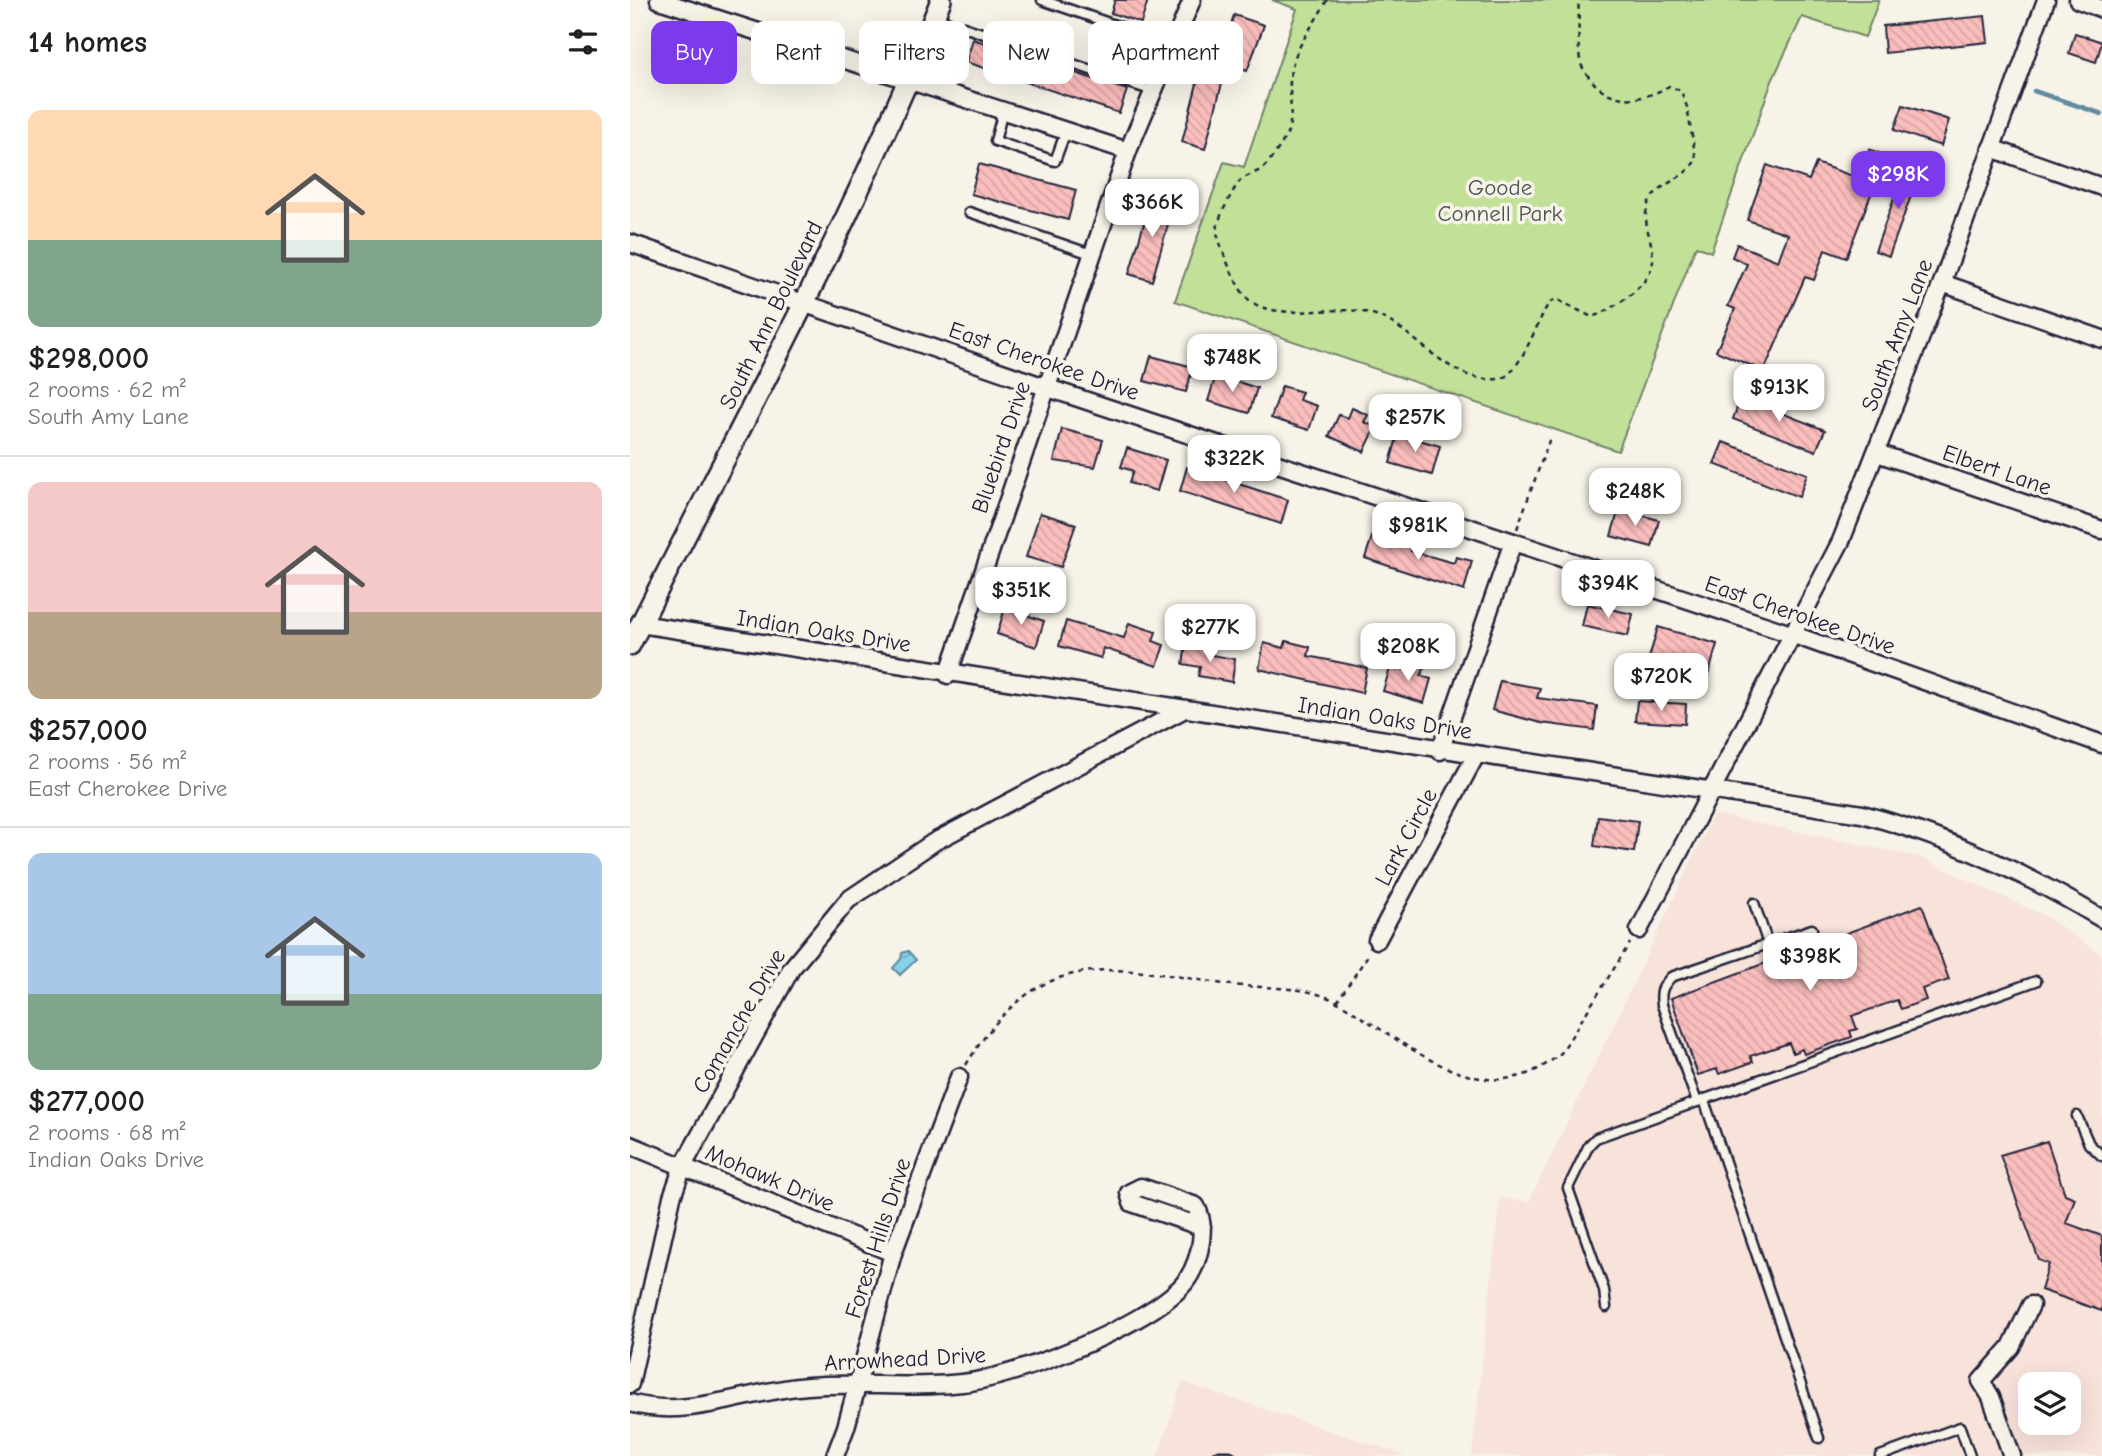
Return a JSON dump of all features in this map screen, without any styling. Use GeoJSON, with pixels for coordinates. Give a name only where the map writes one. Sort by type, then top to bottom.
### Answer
{"type":"FeatureCollection","features":[{"type":"Feature","properties":{"kind":"street"},"geometry":{"type":"LineString","coordinates":[[659,0],[859,64]]}},
{"type":"Feature","properties":{"kind":"street","name":"Bluebird Drive"},"geometry":{"type":"LineString","coordinates":[[1183,21],[1192,0]]}},
{"type":"Feature","properties":{"kind":"street","name":"South Amy Lane"},"geometry":{"type":"LineString","coordinates":[[1711,789],[1841,541],[1942,284],[2046,0]]}},
{"type":"Feature","properties":{"kind":"street","name":"South Ann Boulevard"},"geometry":{"type":"LineString","coordinates":[[630,645],[807,303],[908,84]]}},
{"type":"Feature","properties":{"kind":"street"},"geometry":{"type":"LineString","coordinates":[[922,84],[1128,151]]}},
{"type":"Feature","properties":{"kind":"street","name":"Bluebird Drive"},"geometry":{"type":"LineString","coordinates":[[948,675],[1091,254],[1128,151],[1156,84]]}},
{"type":"Feature","properties":{"kind":"street"},"geometry":{"type":"LineString","coordinates":[[1991,148],[2102,187]]}},
{"type":"Feature","properties":{"kind":"street","name":"East Cherokee Drive"},"geometry":{"type":"LineString","coordinates":[[630,243],[1045,387],[1791,634],[2102,744]]}},
{"type":"Feature","properties":{"kind":"street"},"geometry":{"type":"LineString","coordinates":[[1942,284],[2102,339]]}},
{"type":"Feature","properties":{"kind":"street","name":"Elbert Lane"},"geometry":{"type":"LineString","coordinates":[[1877,453],[2102,530]]}},
{"type":"Feature","properties":{"kind":"street"},"geometry":{"type":"LineString","coordinates":[[1440,751],[1513,542]]}},
{"type":"Feature","properties":{"kind":"street","name":"Indian Oaks Drive"},"geometry":{"type":"LineString","coordinates":[[640,625],[948,675],[1862,814],[1951,841],[2026,876],[2102,919]]}},
{"type":"Feature","properties":{"kind":"street","name":"Comanche Drive"},"geometry":{"type":"LineString","coordinates":[[630,1384],[672,1197],[683,1166],[791,969],[848,900],[934,842],[1183,709]]}},
{"type":"Feature","properties":{"kind":"street","name":"Lark Circle"},"geometry":{"type":"LineString","coordinates":[[1377,940],[1476,755]]}},
{"type":"Feature","properties":{"kind":"street"},"geometry":{"type":"LineString","coordinates":[[1639,930],[1711,789]]}},
{"type":"Feature","properties":{"kind":"street","name":"Forest Hills Drive"},"geometry":{"type":"LineString","coordinates":[[835,1456],[893,1253],[959,1077]]}},
{"type":"Feature","properties":{"kind":"street","name":"Mohawk Drive"},"geometry":{"type":"LineString","coordinates":[[630,1145],[893,1253]]}},
{"type":"Feature","properties":{"kind":"street","name":"Arrowhead Drive"},"geometry":{"type":"LineString","coordinates":[[630,1403],[651,1409],[680,1409],[808,1386],[962,1383],[1004,1376],[1069,1351],[1150,1310],[1180,1289],[1194,1266],[1202,1227]]}},
{"type":"Feature","properties":{"kind":"street"},"geometry":{"type":"LineString","coordinates":[[2012,1456],[1991,1396],[1981,1381],[2011,1347],[2031,1305]]}},
{"type":"Feature","properties":{"kind":"lane"},"geometry":{"type":"LineString","coordinates":[[1042,0],[1103,21]]}},
{"type":"Feature","properties":{"kind":"lane"},"geometry":{"type":"LineString","coordinates":[[938,9],[1153,91]]}},
{"type":"Feature","properties":{"kind":"lane"},"geometry":{"type":"LineString","coordinates":[[1003,111],[995,141],[1055,161],[1066,131]]}},
{"type":"Feature","properties":{"kind":"lane"},"geometry":{"type":"LineString","coordinates":[[970,212],[1091,254]]}},
{"type":"Feature","properties":{"kind":"lane"},"geometry":{"type":"LineString","coordinates":[[1754,904],[1768,944]]}},
{"type":"Feature","properties":{"kind":"lane"},"geometry":{"type":"LineString","coordinates":[[1812,929],[1671,977],[1663,985],[1660,994],[1819,1438]]}},
{"type":"Feature","properties":{"kind":"lane"},"geometry":{"type":"LineString","coordinates":[[1606,1307],[1604,1290],[1569,1196],[1569,1181],[1589,1145],[1596,1138],[2036,981]]}},
{"type":"Feature","properties":{"kind":"lane"},"geometry":{"type":"LineString","coordinates":[[2077,1116],[2089,1144],[2102,1156]]}},
{"type":"Feature","properties":{"kind":"lane"},"geometry":{"type":"LineString","coordinates":[[1880,1456],[1960,1427],[1970,1456]]}},
{"type":"Feature","properties":{"kind":"lane"},"geometry":{"type":"LineString","coordinates":[[1216,1456],[1230,1456]]}},
{"type":"Feature","properties":{"kind":"path"},"geometry":{"type":"LineString","coordinates":[[1327,0],[1311,23],[1290,72],[1287,136],[1262,168],[1240,181],[1216,230],[1248,300],[1271,310],[1363,311],[1380,316],[1451,367],[1479,377],[1498,379],[1509,376],[1549,303],[1556,299],[1592,317],[1615,308],[1649,274],[1653,261],[1646,220],[1647,206],[1654,194],[1693,165],[1696,151],[1681,91],[1674,86],[1619,99],[1608,96],[1580,63],[1578,0]]}},
{"type":"Feature","properties":{"kind":"path"},"geometry":{"type":"LineString","coordinates":[[1513,542],[1550,438]]}},
{"type":"Feature","properties":{"kind":"path"},"geometry":{"type":"LineString","coordinates":[[959,1077],[984,1034],[1008,1008],[1046,983],[1072,973],[1124,968],[1224,984],[1302,991],[1337,1002],[1422,1054],[1463,1074],[1502,1080],[1524,1077],[1545,1067],[1561,1053],[1639,930]]}},
{"type":"Feature","properties":{"kind":"path"},"geometry":{"type":"LineString","coordinates":[[1337,1002],[1377,940]]}},
{"type":"Feature","properties":{"kind":"shaded area"},"geometry":{"type":"Polygon","coordinates":[[[1714,814],[1919,857],[2047,917],[2102,955],[2102,1456],[1472,1456],[1500,1198],[1529,1202],[1714,814]]]}},
{"type":"Feature","properties":{"kind":"shaded area"},"geometry":{"type":"Polygon","coordinates":[[[1182,1382],[1407,1456],[1158,1456],[1182,1382]]]}},
{"type":"Feature","properties":{"kind":"green space","name":"Goode Connell Park"},"geometry":{"type":"Polygon","coordinates":[[[1272,0],[1879,0],[1865,37],[1802,17],[1772,81],[1711,252],[1696,246],[1618,451],[1175,301],[1224,162],[1244,167],[1297,9],[1272,0]]]}},
{"type":"Feature","properties":{"kind":"water"},"geometry":{"type":"Polygon","coordinates":[[[908,951],[916,960],[900,975],[893,968],[901,959],[902,953],[908,951]]]}},
{"type":"Feature","properties":{"kind":"building"},"geometry":{"type":"Polygon","coordinates":[[[1115,0],[1148,0],[1142,21],[1111,13],[1115,0]]]}},
{"type":"Feature","properties":{"kind":"building"},"geometry":{"type":"Polygon","coordinates":[[[1234,15],[1264,25],[1247,71],[1243,70],[1243,21],[1232,21],[1234,15]]]}},
{"type":"Feature","properties":{"kind":"building"},"geometry":{"type":"Polygon","coordinates":[[[1985,16],[1988,42],[1885,53],[1883,26],[1985,16]]]}},
{"type":"Feature","properties":{"kind":"building"},"geometry":{"type":"Polygon","coordinates":[[[2075,33],[2102,42],[2096,62],[2069,53],[2075,33]]]}},
{"type":"Feature","properties":{"kind":"building"},"geometry":{"type":"Polygon","coordinates":[[[973,39],[983,42],[983,68],[969,63],[973,39]]]}},
{"type":"Feature","properties":{"kind":"building"},"geometry":{"type":"Polygon","coordinates":[[[1074,72],[1088,77],[1088,84],[1109,84],[1127,90],[1119,113],[1032,84],[1074,84],[1074,72]]]}},
{"type":"Feature","properties":{"kind":"building"},"geometry":{"type":"Polygon","coordinates":[[[1197,84],[1222,84],[1205,149],[1182,142],[1197,84]]]}},
{"type":"Feature","properties":{"kind":"building"},"geometry":{"type":"Polygon","coordinates":[[[1903,105],[1949,120],[1941,146],[1894,130],[1903,105]]]}},
{"type":"Feature","properties":{"kind":"building"},"geometry":{"type":"Polygon","coordinates":[[[1869,149],[1886,156],[1846,258],[1825,250],[1814,280],[1805,277],[1764,371],[1716,351],[1735,309],[1728,306],[1747,264],[1732,257],[1737,244],[1778,261],[1788,234],[1747,220],[1767,165],[1809,180],[1816,163],[1858,178],[1869,149]]]}},
{"type":"Feature","properties":{"kind":"building"},"geometry":{"type":"Polygon","coordinates":[[[979,164],[1076,190],[1068,220],[971,194],[979,164]]]}},
{"type":"Feature","properties":{"kind":"building"},"geometry":{"type":"Polygon","coordinates":[[[1906,166],[1920,171],[1889,256],[1875,251],[1906,166]]]}},
{"type":"Feature","properties":{"kind":"building"},"geometry":{"type":"Polygon","coordinates":[[[1152,196],[1174,203],[1152,281],[1129,274],[1152,196]]]}},
{"type":"Feature","properties":{"kind":"building"},"geometry":{"type":"Polygon","coordinates":[[[1151,356],[1193,367],[1186,392],[1144,381],[1151,356]]]}},
{"type":"Feature","properties":{"kind":"building"},"geometry":{"type":"Polygon","coordinates":[[[1216,375],[1257,388],[1249,413],[1208,401],[1216,375]]]}},
{"type":"Feature","properties":{"kind":"building"},"geometry":{"type":"Polygon","coordinates":[[[1282,386],[1302,392],[1299,400],[1317,406],[1309,430],[1271,418],[1282,386]]]}},
{"type":"Feature","properties":{"kind":"building"},"geometry":{"type":"Polygon","coordinates":[[[1741,397],[1825,430],[1816,451],[1733,419],[1741,397]]]}},
{"type":"Feature","properties":{"kind":"building"},"geometry":{"type":"Polygon","coordinates":[[[1352,408],[1368,415],[1364,422],[1376,427],[1364,452],[1329,436],[1339,415],[1348,418],[1352,408]]]}},
{"type":"Feature","properties":{"kind":"building"},"geometry":{"type":"Polygon","coordinates":[[[1062,429],[1103,440],[1095,467],[1054,461],[1062,429]]]}},
{"type":"Feature","properties":{"kind":"building"},"geometry":{"type":"Polygon","coordinates":[[[1398,434],[1440,446],[1432,475],[1390,463],[1398,434]]]}},
{"type":"Feature","properties":{"kind":"building"},"geometry":{"type":"Polygon","coordinates":[[[1723,442],[1807,474],[1799,497],[1714,464],[1723,442]]]}},
{"type":"Feature","properties":{"kind":"building"},"geometry":{"type":"Polygon","coordinates":[[[1127,448],[1166,460],[1157,491],[1129,483],[1133,471],[1121,467],[1127,448]]]}},
{"type":"Feature","properties":{"kind":"building"},"geometry":{"type":"Polygon","coordinates":[[[1187,467],[1288,500],[1281,524],[1180,491],[1187,467]]]}},
{"type":"Feature","properties":{"kind":"building"},"geometry":{"type":"Polygon","coordinates":[[[1619,509],[1659,520],[1652,547],[1611,536],[1619,509]]]}},
{"type":"Feature","properties":{"kind":"building"},"geometry":{"type":"Polygon","coordinates":[[[1040,513],[1076,524],[1061,567],[1026,557],[1040,513]]]}},
{"type":"Feature","properties":{"kind":"building"},"geometry":{"type":"Polygon","coordinates":[[[1373,534],[1413,543],[1411,551],[1454,563],[1456,557],[1472,561],[1464,591],[1365,558],[1373,534]]]}},
{"type":"Feature","properties":{"kind":"building"},"geometry":{"type":"Polygon","coordinates":[[[1587,604],[1633,614],[1628,636],[1582,626],[1587,604]]]}},
{"type":"Feature","properties":{"kind":"building"},"geometry":{"type":"Polygon","coordinates":[[[1005,608],[1044,621],[1036,647],[997,634],[1005,608]]]}},
{"type":"Feature","properties":{"kind":"building"},"geometry":{"type":"Polygon","coordinates":[[[1066,621],[1124,638],[1129,623],[1156,632],[1153,641],[1164,645],[1157,666],[1103,648],[1101,658],[1059,646],[1066,621]]]}},
{"type":"Feature","properties":{"kind":"building"},"geometry":{"type":"Polygon","coordinates":[[[1658,627],[1717,644],[1708,677],[1649,658],[1658,627]]]}},
{"type":"Feature","properties":{"kind":"building"},"geometry":{"type":"Polygon","coordinates":[[[1286,641],[1310,647],[1308,656],[1367,668],[1362,693],[1259,669],[1264,643],[1284,648],[1286,641]]]}},
{"type":"Feature","properties":{"kind":"building"},"geometry":{"type":"Polygon","coordinates":[[[1186,645],[1206,648],[1206,654],[1235,659],[1232,682],[1198,676],[1200,667],[1183,664],[1186,645]]]}},
{"type":"Feature","properties":{"kind":"building"},"geometry":{"type":"Polygon","coordinates":[[[1412,662],[1425,666],[1421,676],[1431,679],[1424,703],[1383,691],[1391,665],[1409,671],[1412,662]]]}},
{"type":"Feature","properties":{"kind":"building"},"geometry":{"type":"Polygon","coordinates":[[[1500,681],[1540,688],[1537,698],[1597,706],[1594,730],[1541,723],[1492,710],[1500,681]]]}},
{"type":"Feature","properties":{"kind":"building"},"geometry":{"type":"Polygon","coordinates":[[[1637,701],[1686,704],[1685,724],[1635,721],[1637,701]]]}},
{"type":"Feature","properties":{"kind":"building"},"geometry":{"type":"Polygon","coordinates":[[[1598,816],[1638,821],[1634,852],[1594,846],[1598,816]]]}},
{"type":"Feature","properties":{"kind":"building"},"geometry":{"type":"Polygon","coordinates":[[[1922,905],[1949,980],[1922,989],[1926,1000],[1901,1009],[1897,1000],[1852,1016],[1857,1029],[1850,1031],[1852,1037],[1804,1054],[1802,1049],[1793,1053],[1789,1043],[1750,1056],[1753,1062],[1719,1074],[1717,1069],[1698,1075],[1671,998],[1922,905]]]}},
{"type":"Feature","properties":{"kind":"building"},"geometry":{"type":"Polygon","coordinates":[[[2047,1141],[2065,1194],[2075,1198],[2066,1223],[2102,1236],[2102,1311],[2041,1290],[2049,1264],[2039,1260],[2000,1155],[2047,1141]]]}},
{"type":"Feature","properties":{"kind":"waterway"},"geometry":{"type":"LineString","coordinates":[[2034,91],[2102,114]]}}]}
